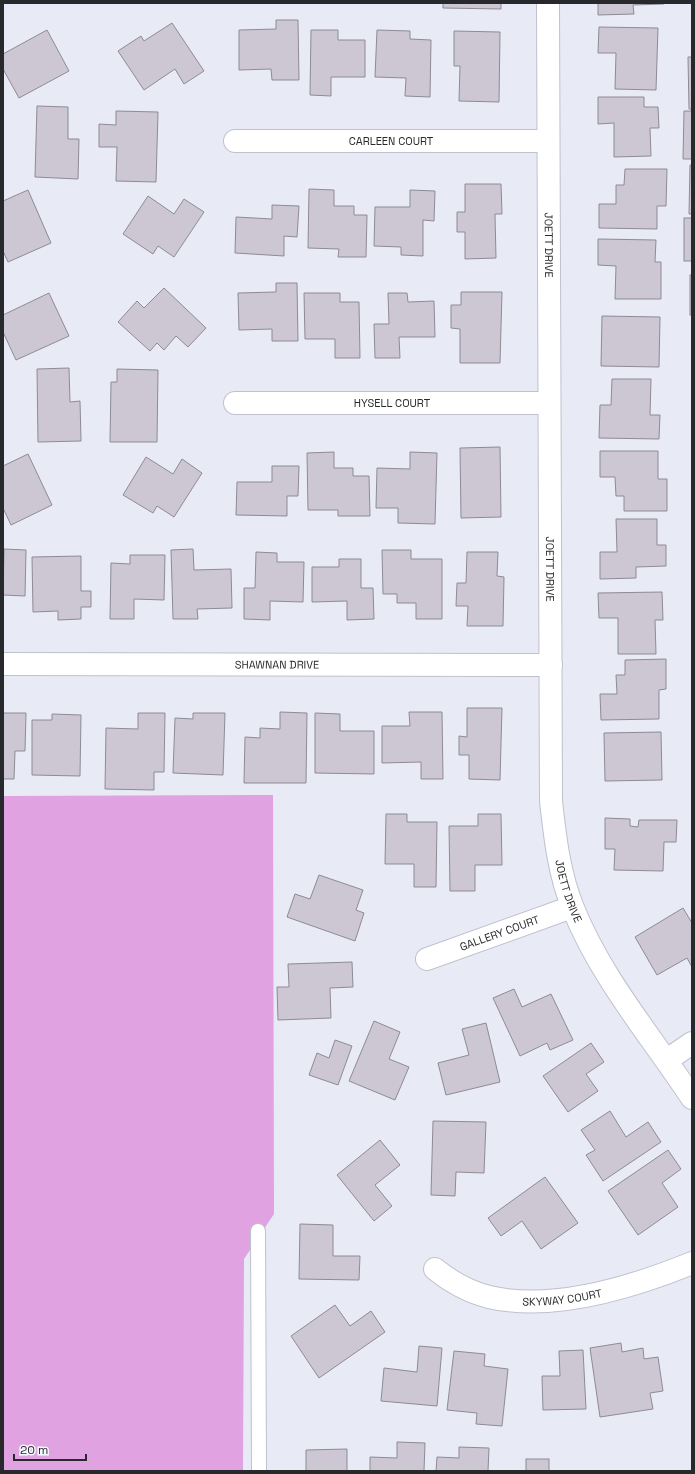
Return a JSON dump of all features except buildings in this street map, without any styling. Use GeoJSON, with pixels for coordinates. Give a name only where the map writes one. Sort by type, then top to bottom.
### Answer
{"type":"FeatureCollection","features":[{"type":"Feature","properties":{"kind":"street","name":"JOETT DRIVE"},"geometry":{"type":"LineString","coordinates":[[548,3],[551,801],[555,842],[562,876],[572,907],[616,990],[667,1060],[692,1098]]}},
{"type":"Feature","properties":{"kind":"street","name":"CARLEEN COURT"},"geometry":{"type":"LineString","coordinates":[[234,141],[548,140]]}},
{"type":"Feature","properties":{"kind":"street","name":"HYSELL COURT"},"geometry":{"type":"LineString","coordinates":[[235,403],[549,403]]}},
{"type":"Feature","properties":{"kind":"street","name":"SHAWNAN DRIVE"},"geometry":{"type":"LineString","coordinates":[[3,664],[551,665]]}},
{"type":"Feature","properties":{"kind":"street","name":"GALLERY COURT"},"geometry":{"type":"LineString","coordinates":[[428,959],[572,907]]}},
{"type":"Feature","properties":{"kind":"street"},"geometry":{"type":"LineString","coordinates":[[667,1060],[692,1043]]}},
{"type":"Feature","properties":{"kind":"street","name":"SKYWAY COURT"},"geometry":{"type":"LineString","coordinates":[[435,1269],[446,1278],[473,1292],[503,1300],[536,1302],[580,1296],[609,1290],[692,1263]]}},
{"type":"Feature","properties":{"kind":"lane"},"geometry":{"type":"LineString","coordinates":[[258,1230],[259,1471]]}},
{"type":"Feature","properties":{"kind":"shaded area"},"geometry":{"type":"Polygon","coordinates":[[[273,795],[274,1214],[244,1259],[243,1471],[3,1471],[3,796],[273,795]]]}}]}
